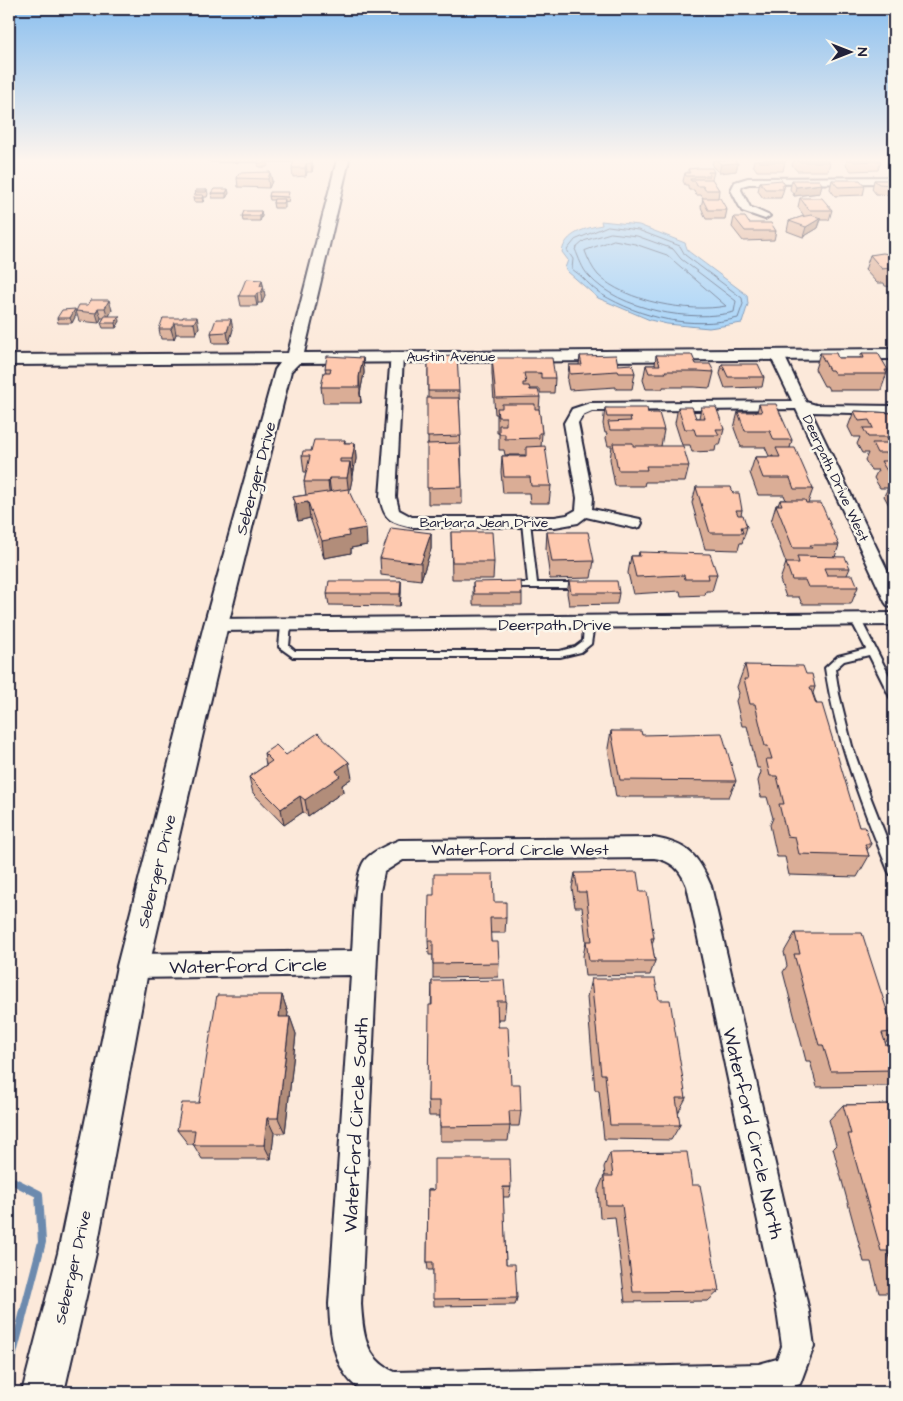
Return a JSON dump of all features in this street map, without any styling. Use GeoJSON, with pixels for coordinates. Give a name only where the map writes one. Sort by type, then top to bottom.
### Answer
{"type":"FeatureCollection","features":[{"type":"Feature","properties":{"kind":"street"},"geometry":{"type":"LineString","coordinates":[[295,357],[327,225]]}},
{"type":"Feature","properties":{"kind":"street","name":"Austin Avenue"},"geometry":{"type":"LineString","coordinates":[[9,360],[894,354]]}},
{"type":"Feature","properties":{"kind":"street","name":"Deerpath Drive West"},"geometry":{"type":"LineString","coordinates":[[777,355],[894,602]]}},
{"type":"Feature","properties":{"kind":"street","name":"Barbara Jean Drive"},"geometry":{"type":"LineString","coordinates":[[396,356],[388,497],[391,512],[400,519],[424,523],[526,522],[572,519],[584,512]]}},
{"type":"Feature","properties":{"kind":"street","name":"Seberger Drive"},"geometry":{"type":"LineString","coordinates":[[43,1392],[77,1253],[133,966],[216,625],[283,370],[295,357]]}},
{"type":"Feature","properties":{"kind":"street"},"geometry":{"type":"LineString","coordinates":[[634,523],[584,512],[585,498],[571,423],[577,412],[590,407],[801,405],[816,409],[894,410]]}},
{"type":"Feature","properties":{"kind":"street","name":"Deerpath Drive"},"geometry":{"type":"LineString","coordinates":[[216,625],[589,624],[894,619]]}},
{"type":"Feature","properties":{"kind":"street","name":"Waterford Circle West"},"geometry":{"type":"LineString","coordinates":[[368,891],[374,866],[399,850],[654,848],[672,850],[691,865]]}},
{"type":"Feature","properties":{"kind":"street","name":"Waterford Circle North"},"geometry":{"type":"LineString","coordinates":[[354,1358],[372,1378],[395,1389],[759,1381],[788,1372],[798,1346],[793,1311],[701,896],[691,865]]}},
{"type":"Feature","properties":{"kind":"street","name":"Waterford Circle South"},"geometry":{"type":"LineString","coordinates":[[354,1358],[346,1332],[345,1304],[368,891]]}},
{"type":"Feature","properties":{"kind":"street","name":"Waterford Circle"},"geometry":{"type":"LineString","coordinates":[[133,966],[364,963]]}},
{"type":"Feature","properties":{"kind":"lane"},"geometry":{"type":"LineString","coordinates":[[526,522],[534,586]]}},
{"type":"Feature","properties":{"kind":"lane"},"geometry":{"type":"LineString","coordinates":[[497,586],[588,586]]}},
{"type":"Feature","properties":{"kind":"lane"},"geometry":{"type":"LineString","coordinates":[[856,620],[894,694]]}},
{"type":"Feature","properties":{"kind":"lane"},"geometry":{"type":"LineString","coordinates":[[286,625],[284,647],[293,654],[560,654],[578,650],[588,642],[589,624]]}},
{"type":"Feature","properties":{"kind":"lane"},"geometry":{"type":"LineString","coordinates":[[872,651],[840,658],[830,668],[834,698],[859,785],[894,870]]}},
{"type":"Feature","properties":{"kind":"water"},"geometry":{"type":"Polygon","coordinates":[[[600,225],[640,225],[685,243],[688,251],[747,295],[748,304],[742,323],[709,328],[667,324],[650,320],[598,298],[568,272],[565,268],[568,260],[562,252],[567,240],[577,232],[600,225]]]}},
{"type":"Feature","properties":{"kind":"building"},"geometry":{"type":"Polygon","coordinates":[[[741,225],[772,225],[776,231],[745,231],[741,225]]]}},
{"type":"Feature","properties":{"kind":"building"},"geometry":{"type":"Polygon","coordinates":[[[883,253],[894,255],[894,272],[890,272],[890,268],[882,269],[870,255],[883,253]]]}},
{"type":"Feature","properties":{"kind":"building"},"geometry":{"type":"Polygon","coordinates":[[[246,279],[262,280],[260,286],[264,286],[261,293],[257,293],[255,296],[239,296],[246,279]]]}},
{"type":"Feature","properties":{"kind":"building"},"geometry":{"type":"Polygon","coordinates":[[[91,300],[109,300],[105,308],[98,308],[96,313],[76,311],[79,305],[88,305],[91,300]]]}},
{"type":"Feature","properties":{"kind":"building"},"geometry":{"type":"Polygon","coordinates":[[[75,309],[70,318],[57,318],[62,310],[75,309]]]}},
{"type":"Feature","properties":{"kind":"building"},"geometry":{"type":"Polygon","coordinates":[[[105,316],[119,316],[115,323],[101,323],[105,316]]]}},
{"type":"Feature","properties":{"kind":"building"},"geometry":{"type":"Polygon","coordinates":[[[197,317],[194,323],[174,323],[171,329],[159,329],[163,318],[197,317]]]}},
{"type":"Feature","properties":{"kind":"building"},"geometry":{"type":"Polygon","coordinates":[[[216,319],[231,319],[227,332],[211,333],[216,319]]]}},
{"type":"Feature","properties":{"kind":"building"},"geometry":{"type":"Polygon","coordinates":[[[820,353],[836,353],[838,358],[864,358],[862,353],[878,353],[888,370],[885,370],[887,374],[835,374],[832,370],[829,370],[820,353]]]}},
{"type":"Feature","properties":{"kind":"building"},"geometry":{"type":"Polygon","coordinates":[[[616,355],[618,365],[632,364],[635,373],[619,373],[618,371],[570,374],[569,365],[582,365],[580,356],[616,355]]]}},
{"type":"Feature","properties":{"kind":"building"},"geometry":{"type":"Polygon","coordinates":[[[656,355],[692,355],[696,364],[710,364],[714,372],[665,371],[666,373],[649,373],[646,365],[660,365],[656,355]]]}},
{"type":"Feature","properties":{"kind":"building"},"geometry":{"type":"Polygon","coordinates":[[[327,356],[363,358],[359,387],[321,387],[324,372],[330,372],[331,368],[325,368],[327,356]]]}},
{"type":"Feature","properties":{"kind":"building"},"geometry":{"type":"Polygon","coordinates":[[[457,356],[459,391],[428,391],[428,357],[457,356]]]}},
{"type":"Feature","properties":{"kind":"building"},"geometry":{"type":"Polygon","coordinates":[[[492,358],[552,358],[555,378],[541,378],[541,373],[524,373],[526,383],[523,383],[523,386],[529,386],[530,390],[538,390],[540,397],[496,398],[492,358]]]}},
{"type":"Feature","properties":{"kind":"building"},"geometry":{"type":"Polygon","coordinates":[[[722,364],[758,364],[764,377],[728,377],[722,364]]]}},
{"type":"Feature","properties":{"kind":"building"},"geometry":{"type":"Polygon","coordinates":[[[427,398],[459,398],[461,436],[427,437],[427,398]]]}},
{"type":"Feature","properties":{"kind":"building"},"geometry":{"type":"Polygon","coordinates":[[[502,404],[535,404],[535,409],[539,409],[542,433],[539,433],[539,438],[505,439],[505,434],[499,434],[499,425],[506,425],[506,417],[498,417],[497,408],[502,408],[502,404]]]}},
{"type":"Feature","properties":{"kind":"building"},"geometry":{"type":"Polygon","coordinates":[[[759,404],[776,404],[792,440],[774,440],[770,431],[745,431],[738,412],[762,412],[759,404]]]}},
{"type":"Feature","properties":{"kind":"building"},"geometry":{"type":"Polygon","coordinates":[[[678,407],[692,407],[696,418],[705,418],[701,407],[716,407],[724,429],[716,429],[719,435],[696,435],[694,429],[685,429],[678,407]]]}},
{"type":"Feature","properties":{"kind":"building"},"geometry":{"type":"Polygon","coordinates":[[[605,408],[647,408],[648,413],[659,413],[664,430],[610,430],[608,422],[631,421],[630,417],[607,417],[605,408]]]}},
{"type":"Feature","properties":{"kind":"building"},"geometry":{"type":"Polygon","coordinates":[[[854,411],[894,413],[894,437],[868,437],[863,428],[873,428],[869,420],[859,421],[854,411]]]}},
{"type":"Feature","properties":{"kind":"building"},"geometry":{"type":"Polygon","coordinates":[[[314,440],[345,440],[344,443],[355,443],[352,459],[340,459],[340,462],[350,462],[347,478],[329,478],[328,482],[304,482],[310,456],[302,456],[303,451],[311,451],[314,440]]]}},
{"type":"Feature","properties":{"kind":"building"},"geometry":{"type":"Polygon","coordinates":[[[460,443],[462,487],[427,488],[427,444],[460,443]]]}},
{"type":"Feature","properties":{"kind":"building"},"geometry":{"type":"Polygon","coordinates":[[[613,443],[633,443],[633,446],[683,446],[689,466],[646,466],[647,470],[618,470],[613,443]]]}},
{"type":"Feature","properties":{"kind":"building"},"geometry":{"type":"Polygon","coordinates":[[[872,443],[894,443],[894,471],[887,471],[881,461],[892,461],[888,453],[877,453],[872,443]]]}},
{"type":"Feature","properties":{"kind":"building"},"geometry":{"type":"Polygon","coordinates":[[[545,446],[551,486],[531,486],[530,477],[504,477],[502,456],[526,456],[526,447],[545,446]]]}},
{"type":"Feature","properties":{"kind":"building"},"geometry":{"type":"Polygon","coordinates":[[[776,448],[795,448],[813,489],[794,489],[790,478],[763,478],[755,457],[780,457],[776,448]]]}},
{"type":"Feature","properties":{"kind":"building"},"geometry":{"type":"Polygon","coordinates":[[[696,487],[731,487],[733,493],[739,493],[742,510],[736,510],[738,515],[743,515],[747,527],[741,527],[743,533],[710,533],[696,487]]]}},
{"type":"Feature","properties":{"kind":"building"},"geometry":{"type":"Polygon","coordinates":[[[348,489],[366,528],[348,531],[349,536],[322,541],[308,502],[296,504],[293,497],[348,489]]]}},
{"type":"Feature","properties":{"kind":"building"},"geometry":{"type":"Polygon","coordinates":[[[780,500],[805,500],[806,503],[821,503],[839,545],[810,545],[812,548],[793,548],[776,505],[782,505],[780,500]]]}},
{"type":"Feature","properties":{"kind":"building"},"geometry":{"type":"Polygon","coordinates":[[[391,528],[431,533],[421,563],[380,558],[391,528]]]}},
{"type":"Feature","properties":{"kind":"building"},"geometry":{"type":"Polygon","coordinates":[[[451,532],[492,532],[494,562],[452,562],[451,532]]]}},
{"type":"Feature","properties":{"kind":"building"},"geometry":{"type":"Polygon","coordinates":[[[547,532],[588,532],[594,561],[552,562],[547,532]]]}},
{"type":"Feature","properties":{"kind":"building"},"geometry":{"type":"Polygon","coordinates":[[[639,552],[710,554],[717,574],[708,574],[709,579],[685,579],[684,575],[636,577],[631,556],[640,556],[639,552]]]}},
{"type":"Feature","properties":{"kind":"building"},"geometry":{"type":"Polygon","coordinates":[[[797,556],[845,557],[850,568],[824,568],[827,575],[853,575],[858,587],[808,587],[805,580],[792,580],[786,563],[799,563],[797,556]]]}},
{"type":"Feature","properties":{"kind":"building"},"geometry":{"type":"Polygon","coordinates":[[[329,581],[401,581],[400,594],[327,594],[329,581]]]}},
{"type":"Feature","properties":{"kind":"building"},"geometry":{"type":"Polygon","coordinates":[[[521,581],[522,594],[474,594],[473,582],[521,581]]]}},
{"type":"Feature","properties":{"kind":"building"},"geometry":{"type":"Polygon","coordinates":[[[569,581],[617,581],[619,593],[571,593],[569,581]]]}},
{"type":"Feature","properties":{"kind":"building"},"geometry":{"type":"Polygon","coordinates":[[[745,665],[803,666],[806,674],[812,674],[815,687],[810,687],[816,704],[822,704],[859,827],[865,827],[871,844],[865,844],[869,856],[799,854],[795,837],[787,836],[779,804],[784,804],[777,776],[770,776],[766,759],[772,759],[768,746],[765,746],[755,704],[750,704],[744,679],[748,679],[745,665]]]}},
{"type":"Feature","properties":{"kind":"building"},"geometry":{"type":"Polygon","coordinates":[[[611,731],[641,731],[642,735],[722,733],[736,781],[620,780],[611,731]]]}},
{"type":"Feature","properties":{"kind":"building"},"geometry":{"type":"Polygon","coordinates":[[[318,733],[349,762],[336,771],[340,776],[305,800],[300,796],[281,809],[249,777],[272,761],[264,753],[276,745],[286,755],[318,733]]]}},
{"type":"Feature","properties":{"kind":"building"},"geometry":{"type":"Polygon","coordinates":[[[637,872],[640,892],[647,892],[654,938],[651,938],[655,961],[589,961],[586,941],[592,941],[586,892],[578,892],[575,873],[637,872]]]}},
{"type":"Feature","properties":{"kind":"building"},"geometry":{"type":"Polygon","coordinates":[[[434,874],[493,874],[494,902],[506,902],[506,918],[490,918],[491,942],[498,942],[499,963],[433,964],[433,941],[428,941],[429,895],[434,895],[434,874]]]}},
{"type":"Feature","properties":{"kind":"building"},"geometry":{"type":"Polygon","coordinates":[[[795,933],[862,933],[894,1032],[882,1033],[886,1045],[894,1045],[894,1070],[831,1071],[823,1045],[819,1045],[794,954],[800,954],[795,933]]]}},
{"type":"Feature","properties":{"kind":"building"},"geometry":{"type":"Polygon","coordinates":[[[591,979],[655,979],[659,1000],[670,1000],[686,1098],[676,1098],[680,1125],[610,1125],[605,1074],[601,1074],[591,979]]]}},
{"type":"Feature","properties":{"kind":"building"},"geometry":{"type":"Polygon","coordinates":[[[504,980],[506,1001],[497,1001],[498,1027],[508,1027],[511,1084],[520,1084],[521,1111],[509,1111],[510,1126],[440,1127],[440,1101],[428,1101],[429,1005],[432,1005],[432,981],[504,980]]]}},
{"type":"Feature","properties":{"kind":"building"},"geometry":{"type":"Polygon","coordinates":[[[217,995],[282,995],[279,1017],[290,1017],[278,1118],[267,1118],[264,1145],[193,1145],[195,1130],[177,1130],[182,1103],[199,1103],[217,995]]]}},
{"type":"Feature","properties":{"kind":"building"},"geometry":{"type":"Polygon","coordinates":[[[894,1104],[894,1272],[888,1251],[881,1251],[848,1134],[851,1134],[843,1105],[894,1104]]]}},
{"type":"Feature","properties":{"kind":"building"},"geometry":{"type":"Polygon","coordinates":[[[687,1152],[692,1185],[700,1185],[719,1291],[633,1292],[622,1205],[606,1205],[604,1176],[613,1176],[610,1153],[687,1152]]]}},
{"type":"Feature","properties":{"kind":"building"},"geometry":{"type":"Polygon","coordinates":[[[434,1159],[510,1159],[511,1187],[503,1187],[506,1264],[515,1264],[517,1298],[433,1299],[433,1262],[427,1262],[428,1190],[434,1190],[434,1159]]]}},
{"type":"Feature","properties":{"kind":"waterway"},"geometry":{"type":"LineString","coordinates":[[9,1179],[39,1194],[42,1242],[9,1369]]}}]}
